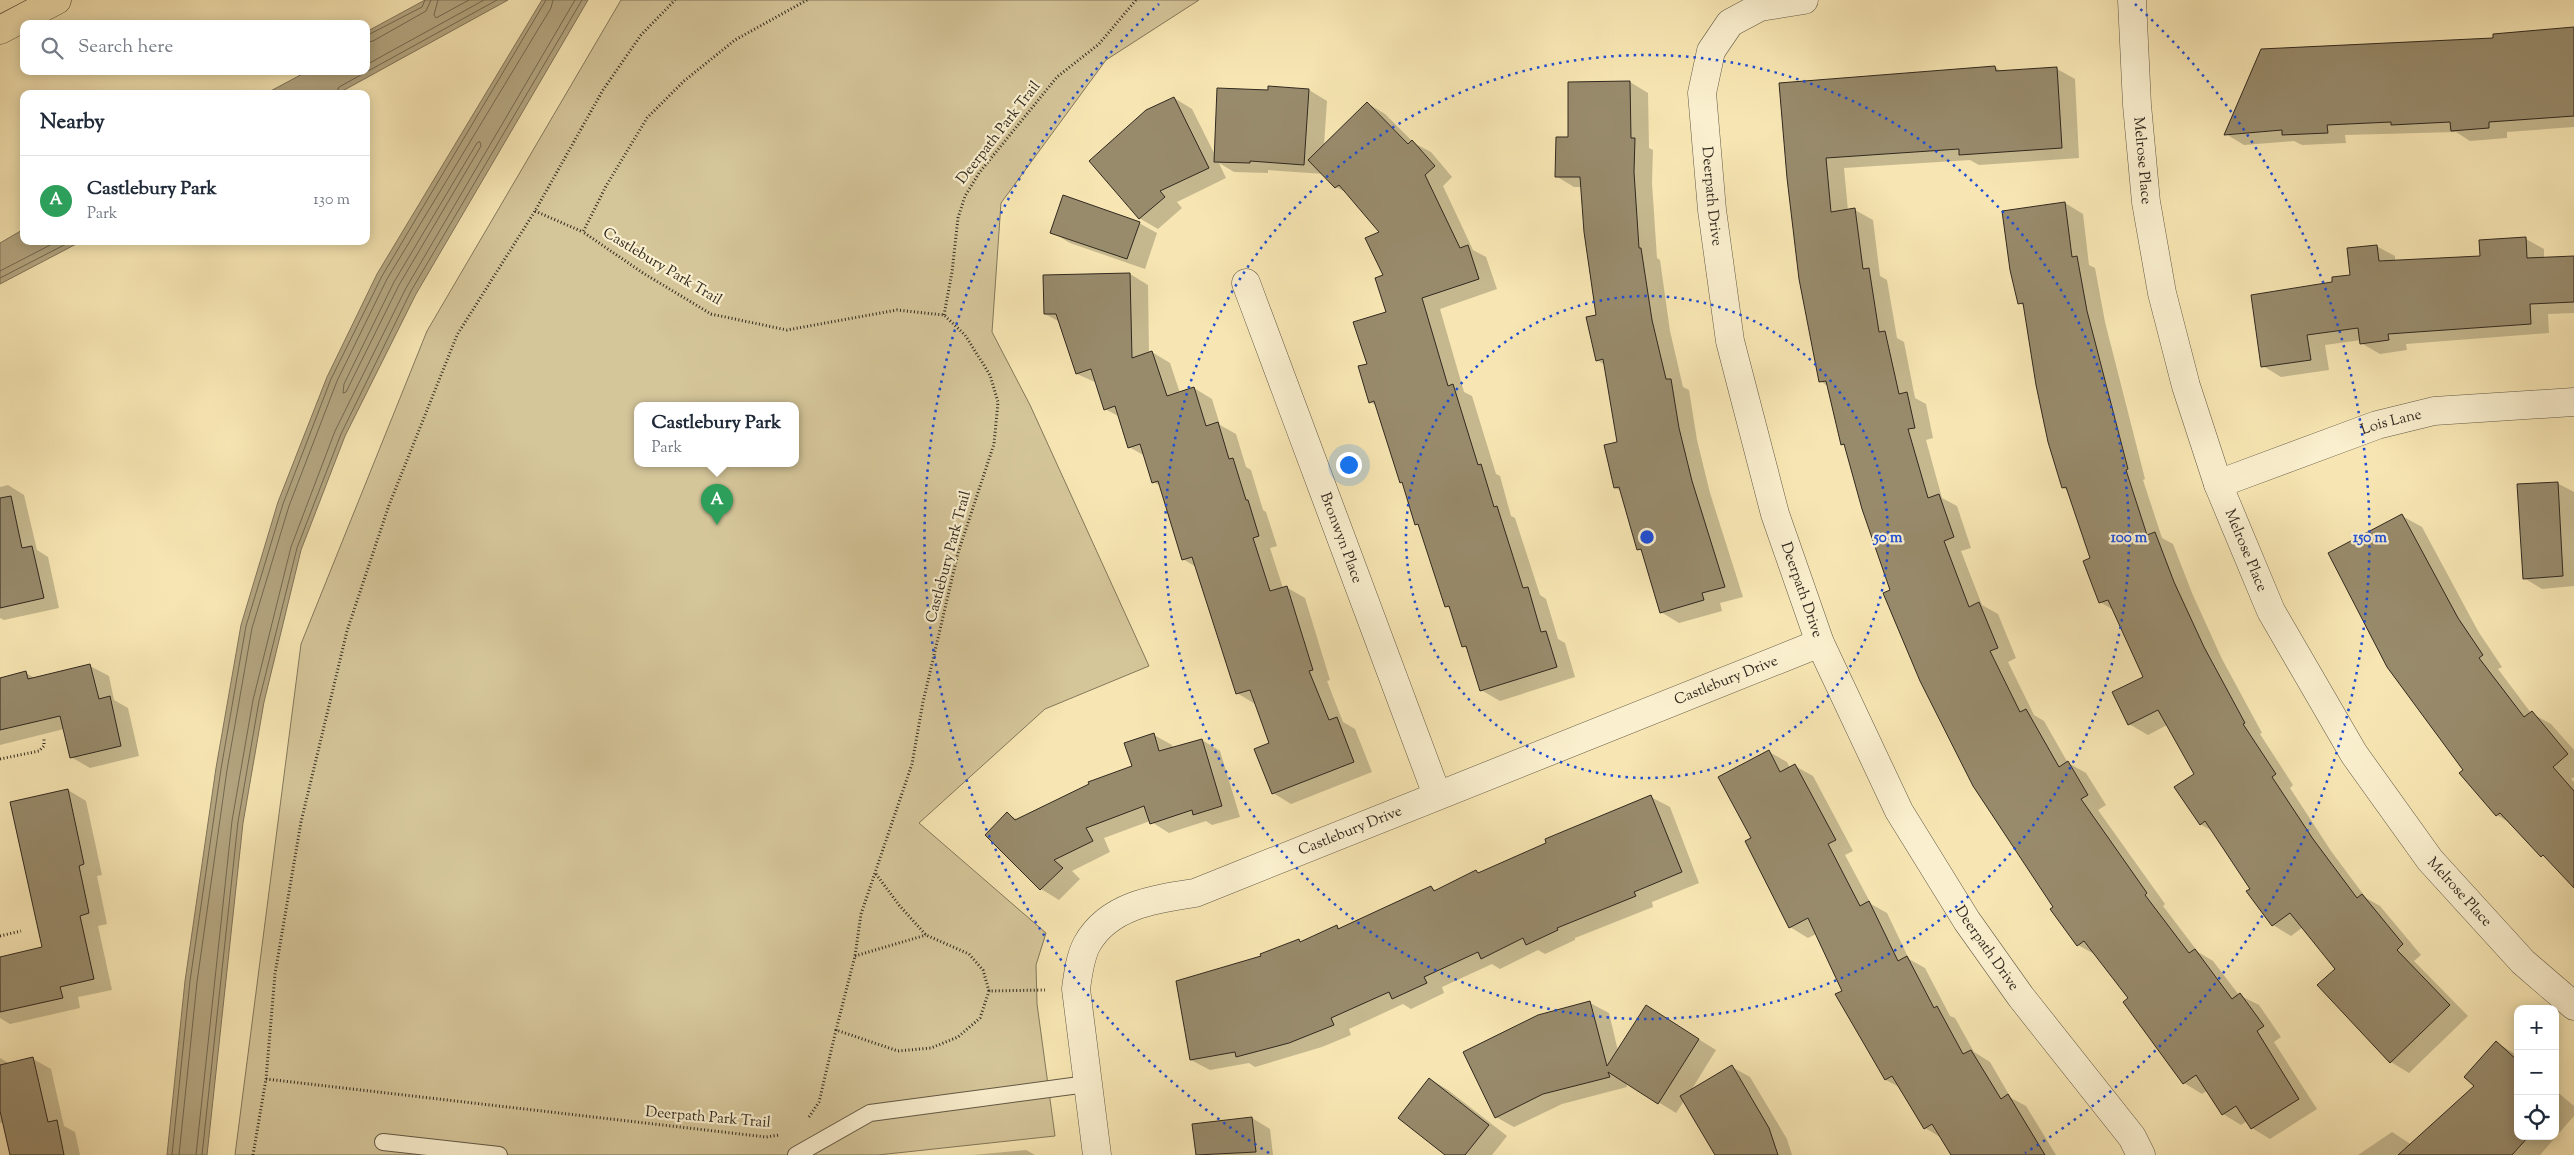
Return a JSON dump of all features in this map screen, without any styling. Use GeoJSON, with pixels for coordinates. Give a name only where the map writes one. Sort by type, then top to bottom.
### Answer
{"type":"FeatureCollection","features":[{"type":"Feature","properties":{"kind":"highway"},"geometry":{"type":"LineString","coordinates":[[0,30],[57,0]]}},
{"type":"Feature","properties":{"kind":"street","name":"Deerpath Drive"},"geometry":{"type":"LineString","coordinates":[[1804,0],[1760,7],[1730,23],[1711,51],[1702,93],[1712,210],[1730,341],[1775,514],[1820,643],[1899,811],[1967,921],[2021,998],[2081,1070],[2132,1137],[2141,1155]]}},
{"type":"Feature","properties":{"kind":"street","name":"Melrose Place"},"geometry":{"type":"LineString","coordinates":[[2132,0],[2136,105],[2145,192],[2162,293],[2186,386],[2218,484],[2271,611],[2354,754],[2430,860],[2523,962],[2574,1006]]}},
{"type":"Feature","properties":{"kind":"street","name":"Bronwyn Place"},"geometry":{"type":"LineString","coordinates":[[1246,283],[1437,795]]}},
{"type":"Feature","properties":{"kind":"street","name":"Lois Lane"},"geometry":{"type":"LineString","coordinates":[[2218,484],[2377,425],[2434,411],[2574,402]]}},
{"type":"Feature","properties":{"kind":"street","name":"Castlebury Drive"},"geometry":{"type":"LineString","coordinates":[[1096,1155],[1076,989],[1080,965],[1088,944],[1108,920],[1140,903],[1195,893],[1820,643]]}},
{"type":"Feature","properties":{"kind":"lane"},"geometry":{"type":"LineString","coordinates":[[796,1155],[870,1113],[1087,1084]]}},
{"type":"Feature","properties":{"kind":"lane"},"geometry":{"type":"LineString","coordinates":[[383,1142],[499,1155]]}},
{"type":"Feature","properties":{"kind":"path"},"geometry":{"type":"LineString","coordinates":[[253,1155],[266,1079],[276,974],[301,822],[347,631],[389,505],[457,335],[535,211],[603,90],[641,35],[676,0]]}},
{"type":"Feature","properties":{"kind":"path","name":"Castlebury Park Trail"},"geometry":{"type":"LineString","coordinates":[[807,0],[736,40],[684,81],[647,118],[606,186],[583,232],[711,314],[787,330],[897,310],[944,315],[965,335],[990,375],[998,402],[994,444],[958,554],[923,702],[912,764],[861,914],[854,956]]}},
{"type":"Feature","properties":{"kind":"path","name":"Deerpath Park Trail"},"geometry":{"type":"LineString","coordinates":[[944,315],[952,272],[958,218],[970,188],[979,173],[1057,77],[1099,44],[1136,0]]}},
{"type":"Feature","properties":{"kind":"path"},"geometry":{"type":"LineString","coordinates":[[535,211],[583,232]]}},
{"type":"Feature","properties":{"kind":"path"},"geometry":{"type":"LineString","coordinates":[[0,759],[39,750],[44,746],[44,737]]}},
{"type":"Feature","properties":{"kind":"path"},"geometry":{"type":"LineString","coordinates":[[836,1030],[898,1051],[931,1048],[958,1037],[980,1018],[989,991],[983,970],[969,954],[926,935],[898,905],[876,874]]}},
{"type":"Feature","properties":{"kind":"path"},"geometry":{"type":"LineString","coordinates":[[0,936],[21,931]]}},
{"type":"Feature","properties":{"kind":"path"},"geometry":{"type":"LineString","coordinates":[[807,1121],[819,1102],[854,956],[926,935]]}},
{"type":"Feature","properties":{"kind":"path"},"geometry":{"type":"LineString","coordinates":[[989,991],[1076,989]]}},
{"type":"Feature","properties":{"kind":"path","name":"Deerpath Park Trail"},"geometry":{"type":"LineString","coordinates":[[266,1079],[766,1137],[783,1134]]}},
{"type":"Feature","properties":{"kind":"shaded area"},"geometry":{"type":"Polygon","coordinates":[[[621,0],[1199,0],[1106,60],[1001,203],[992,332],[1030,405],[1149,666],[1045,709],[919,823],[1046,933],[1036,965],[1037,1004],[1055,1136],[878,1155],[235,1155],[301,644],[427,331],[621,0]]]}},
{"type":"Feature","properties":{"kind":"water"},"geometry":{"type":"Polygon","coordinates":[[[425,0],[508,0],[344,90],[272,90],[301,75],[370,75],[370,30],[425,0]]]}},
{"type":"Feature","properties":{"kind":"water"},"geometry":{"type":"Polygon","coordinates":[[[542,0],[588,0],[416,294],[345,436],[301,550],[264,702],[243,823],[207,1155],[167,1155],[185,981],[216,768],[241,625],[278,502],[327,377],[377,274],[542,0]]]}},
{"type":"Feature","properties":{"kind":"water"},"geometry":{"type":"Polygon","coordinates":[[[20,231],[20,245],[74,245],[0,284],[0,243],[20,231]]]}},
{"type":"Feature","properties":{"kind":"building"},"geometry":{"type":"Polygon","coordinates":[[[2574,27],[2574,116],[2489,122],[2489,128],[2451,131],[2450,122],[2391,125],[2391,122],[2327,125],[2328,133],[2282,135],[2282,130],[2224,135],[2261,49],[2493,38],[2493,34],[2574,27]]]}},
{"type":"Feature","properties":{"kind":"building"},"geometry":{"type":"Polygon","coordinates":[[[1995,66],[1996,71],[2057,67],[2062,148],[1959,155],[1959,149],[1826,158],[1831,212],[1855,208],[1863,269],[1869,268],[1879,332],[1885,331],[1899,394],[1907,392],[1915,428],[1908,429],[1928,498],[1939,494],[1954,537],[1944,541],[1969,607],[1979,602],[1998,648],[1990,651],[2020,712],[2026,709],[2059,767],[2068,761],[2088,795],[2081,799],[2147,893],[2145,895],[2189,953],[2195,949],[2232,999],[2240,993],[2264,1026],[2257,1031],[2299,1099],[2251,1129],[2236,1106],[2222,1115],[2196,1075],[2183,1084],[2123,1002],[2128,998],[2084,941],[2077,946],[2050,909],[2053,907],[1973,786],[1920,681],[1883,593],[1890,590],[1862,509],[1844,444],[1841,445],[1826,381],[1819,382],[1799,279],[1787,178],[1779,83],[1995,66]]]}},
{"type":"Feature","properties":{"kind":"building"},"geometry":{"type":"Polygon","coordinates":[[[1630,81],[1631,138],[1635,138],[1634,172],[1639,248],[1641,248],[1652,320],[1666,379],[1671,379],[1679,428],[1692,481],[1725,587],[1702,593],[1704,600],[1660,613],[1641,549],[1637,550],[1619,487],[1614,488],[1604,445],[1617,442],[1603,359],[1596,361],[1586,317],[1596,315],[1584,232],[1580,177],[1555,177],[1556,137],[1568,137],[1568,82],[1630,81]]]}},
{"type":"Feature","properties":{"kind":"building"},"geometry":{"type":"Polygon","coordinates":[[[1268,86],[1309,89],[1304,165],[1250,161],[1250,163],[1214,162],[1217,88],[1268,90],[1268,86]]]}},
{"type":"Feature","properties":{"kind":"building"},"geometry":{"type":"Polygon","coordinates":[[[1174,97],[1209,168],[1160,191],[1165,197],[1139,219],[1089,161],[1146,110],[1174,97]]]}},
{"type":"Feature","properties":{"kind":"building"},"geometry":{"type":"Polygon","coordinates":[[[1367,102],[1408,144],[1412,140],[1435,166],[1425,175],[1460,248],[1468,245],[1479,279],[1422,298],[1448,386],[1453,384],[1478,465],[1481,464],[1494,507],[1497,506],[1523,588],[1528,587],[1541,632],[1546,631],[1557,667],[1480,691],[1466,646],[1462,647],[1449,606],[1445,607],[1418,524],[1415,525],[1402,482],[1400,483],[1374,401],[1369,403],[1358,366],[1367,364],[1353,322],[1386,312],[1375,278],[1383,275],[1365,238],[1379,232],[1339,185],[1335,188],[1308,160],[1367,102]]]}},
{"type":"Feature","properties":{"kind":"building"},"geometry":{"type":"Polygon","coordinates":[[[1063,195],[1140,222],[1127,259],[1050,233],[1063,195]]]}},
{"type":"Feature","properties":{"kind":"building"},"geometry":{"type":"Polygon","coordinates":[[[2065,202],[2072,257],[2077,256],[2087,311],[2128,469],[2126,470],[2147,535],[2155,532],[2174,582],[2204,647],[2245,723],[2243,724],[2276,774],[2272,777],[2313,839],[2357,898],[2362,894],[2403,944],[2397,950],[2450,1005],[2390,1063],[2317,985],[2335,969],[2290,913],[2272,926],[2246,891],[2250,889],[2205,821],[2200,825],[2174,787],[2194,774],[2158,710],[2128,725],[2112,692],[2143,677],[2108,600],[2099,603],[2083,561],[2090,558],[2066,487],[2062,488],[2048,442],[2036,385],[2023,303],[2018,304],[2010,270],[2002,211],[2065,202]]]}},
{"type":"Feature","properties":{"kind":"building"},"geometry":{"type":"Polygon","coordinates":[[[2526,237],[2527,258],[2574,256],[2574,302],[2530,304],[2531,324],[2388,334],[2389,340],[2360,344],[2358,328],[2307,335],[2311,360],[2261,367],[2251,295],[2332,282],[2332,277],[2350,275],[2347,248],[2377,245],[2379,261],[2480,256],[2479,240],[2526,237]]]}},
{"type":"Feature","properties":{"kind":"building"},"geometry":{"type":"Polygon","coordinates":[[[1130,273],[1132,358],[1152,351],[1167,396],[1194,387],[1206,426],[1218,422],[1229,459],[1233,458],[1246,500],[1248,500],[1259,536],[1253,538],[1270,591],[1287,586],[1313,670],[1309,671],[1329,720],[1337,717],[1354,762],[1272,794],[1254,749],[1269,743],[1250,690],[1236,694],[1192,557],[1182,560],[1158,481],[1152,483],[1140,444],[1128,448],[1115,406],[1104,410],[1091,369],[1076,374],[1056,314],[1044,314],[1043,275],[1130,273]]]}},
{"type":"Feature","properties":{"kind":"building"},"geometry":{"type":"Polygon","coordinates":[[[2558,482],[2563,576],[2523,579],[2517,484],[2558,482]]]}},
{"type":"Feature","properties":{"kind":"building"},"geometry":{"type":"Polygon","coordinates":[[[11,496],[22,548],[32,546],[44,598],[0,608],[0,498],[11,496]]]}},
{"type":"Feature","properties":{"kind":"building"},"geometry":{"type":"Polygon","coordinates":[[[2402,514],[2458,618],[2483,655],[2479,658],[2524,717],[2532,711],[2568,754],[2553,767],[2574,791],[2574,888],[2543,855],[2541,857],[2500,813],[2496,816],[2459,773],[2463,770],[2387,667],[2328,553],[2402,514]]]}},
{"type":"Feature","properties":{"kind":"building"},"geometry":{"type":"Polygon","coordinates":[[[90,664],[99,699],[110,696],[121,746],[70,758],[60,716],[0,730],[0,678],[26,671],[28,679],[90,664]]]}},
{"type":"Feature","properties":{"kind":"building"},"geometry":{"type":"Polygon","coordinates":[[[1154,733],[1159,751],[1202,739],[1222,806],[1193,815],[1192,810],[1150,824],[1144,806],[1086,828],[1093,841],[1054,860],[1063,868],[1040,890],[985,835],[1007,812],[1015,820],[1089,784],[1088,782],[1132,766],[1124,743],[1154,733]]]}},
{"type":"Feature","properties":{"kind":"building"},"geometry":{"type":"Polygon","coordinates":[[[1769,750],[1780,772],[1795,764],[1836,840],[1828,844],[1860,906],[1869,901],[1898,961],[1907,956],[1934,1008],[1937,1006],[1963,1054],[1971,1050],[2001,1099],[2008,1094],[2045,1155],[1951,1155],[1932,1124],[1924,1129],[1892,1076],[1885,1080],[1835,994],[1842,991],[1808,918],[1789,928],[1745,841],[1751,838],[1718,777],[1769,750]]]}},
{"type":"Feature","properties":{"kind":"building"},"geometry":{"type":"Polygon","coordinates":[[[68,789],[84,864],[79,866],[89,913],[80,916],[94,979],[60,987],[63,998],[0,1012],[0,957],[42,947],[10,802],[68,789]]]}},
{"type":"Feature","properties":{"kind":"building"},"geometry":{"type":"Polygon","coordinates":[[[1651,795],[1682,872],[1634,892],[1636,896],[1557,928],[1558,930],[1526,945],[1523,938],[1481,959],[1478,952],[1424,977],[1427,983],[1392,999],[1389,992],[1331,1018],[1334,1025],[1289,1043],[1236,1057],[1235,1052],[1190,1060],[1176,981],[1261,956],[1260,954],[1299,939],[1300,942],[1337,925],[1338,929],[1431,886],[1434,891],[1476,870],[1478,873],[1546,843],[1545,839],[1651,795]]]}},
{"type":"Feature","properties":{"kind":"building"},"geometry":{"type":"Polygon","coordinates":[[[1590,1001],[1607,1066],[1646,1005],[1699,1039],[1658,1104],[1608,1072],[1610,1077],[1543,1094],[1495,1118],[1463,1052],[1538,1015],[1590,1001]]]}},
{"type":"Feature","properties":{"kind":"building"},"geometry":{"type":"Polygon","coordinates":[[[2496,1041],[2514,1057],[2514,1140],[2525,1140],[2512,1155],[2398,1155],[2474,1086],[2464,1077],[2496,1041]]]}},
{"type":"Feature","properties":{"kind":"building"},"geometry":{"type":"Polygon","coordinates":[[[33,1057],[48,1122],[57,1120],[64,1155],[10,1155],[0,1111],[0,1065],[33,1057]]]}},
{"type":"Feature","properties":{"kind":"building"},"geometry":{"type":"Polygon","coordinates":[[[1732,1065],[1769,1128],[1778,1155],[1715,1155],[1680,1096],[1732,1065]]]}},
{"type":"Feature","properties":{"kind":"building"},"geometry":{"type":"Polygon","coordinates":[[[1429,1078],[1489,1125],[1465,1155],[1445,1155],[1398,1118],[1429,1078]]]}},
{"type":"Feature","properties":{"kind":"building"},"geometry":{"type":"Polygon","coordinates":[[[1252,1117],[1256,1152],[1196,1155],[1192,1124],[1252,1117]]]}},
{"type":"Feature","properties":{"kind":"place","name":"Castlebury Park"},"geometry":{"type":"Point","coordinates":[717,525]}}]}
